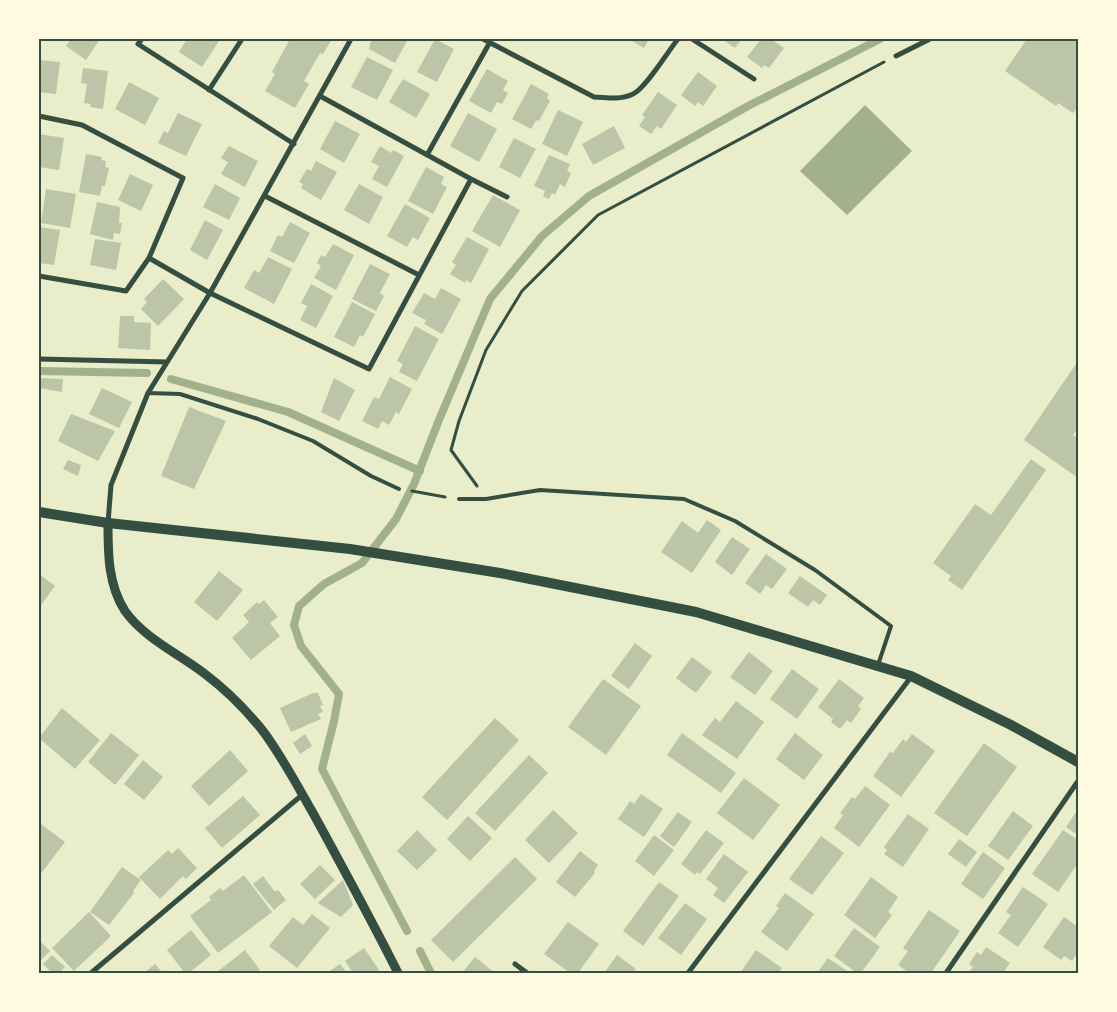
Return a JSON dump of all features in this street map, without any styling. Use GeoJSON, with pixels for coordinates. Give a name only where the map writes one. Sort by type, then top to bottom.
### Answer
{"type":"FeatureCollection","features":[{"type":"Feature","properties":{"kind":"main road"},"geometry":{"type":"LineString","coordinates":[[39,512],[108,523],[350,549],[500,573],[696,612],[911,676],[1011,725],[1078,762]]}},
{"type":"Feature","properties":{"kind":"street"},"geometry":{"type":"LineString","coordinates":[[142,39],[138,44],[294,144]]}},
{"type":"Feature","properties":{"kind":"street"},"geometry":{"type":"LineString","coordinates":[[209,90],[242,39]]}},
{"type":"Feature","properties":{"kind":"street"},"geometry":{"type":"LineString","coordinates":[[351,39],[210,293],[148,393],[111,485],[108,560],[116,596],[126,612],[140,627],[205,674],[232,697],[260,728],[302,795],[363,903],[398,973]]}},
{"type":"Feature","properties":{"kind":"street"},"geometry":{"type":"LineString","coordinates":[[484,39],[594,97],[613,99],[634,94],[649,78],[678,39]]}},
{"type":"Feature","properties":{"kind":"street"},"geometry":{"type":"LineString","coordinates":[[692,39],[754,79]]}},
{"type":"Feature","properties":{"kind":"street"},"geometry":{"type":"LineString","coordinates":[[896,56],[930,39]]}},
{"type":"Feature","properties":{"kind":"street"},"geometry":{"type":"LineString","coordinates":[[427,155],[490,42]]}},
{"type":"Feature","properties":{"kind":"street"},"geometry":{"type":"LineString","coordinates":[[320,96],[507,197]]}},
{"type":"Feature","properties":{"kind":"street"},"geometry":{"type":"LineString","coordinates":[[39,116],[82,125],[183,178],[149,258],[126,291],[39,276]]}},
{"type":"Feature","properties":{"kind":"street"},"geometry":{"type":"LineString","coordinates":[[149,258],[210,293],[369,369],[471,179]]}},
{"type":"Feature","properties":{"kind":"street"},"geometry":{"type":"LineString","coordinates":[[265,196],[419,275]]}},
{"type":"Feature","properties":{"kind":"street"},"geometry":{"type":"LineString","coordinates":[[39,360],[167,362]]}},
{"type":"Feature","properties":{"kind":"street"},"geometry":{"type":"LineString","coordinates":[[688,973],[911,676]]}},
{"type":"Feature","properties":{"kind":"street"},"geometry":{"type":"LineString","coordinates":[[946,973],[1078,781]]}},
{"type":"Feature","properties":{"kind":"street"},"geometry":{"type":"LineString","coordinates":[[91,973],[302,795]]}},
{"type":"Feature","properties":{"kind":"street"},"geometry":{"type":"LineString","coordinates":[[515,964],[527,973]]}},
{"type":"Feature","properties":{"kind":"lane"},"geometry":{"type":"LineString","coordinates":[[148,393],[180,394],[258,419],[313,442],[371,476],[399,489]]}},
{"type":"Feature","properties":{"kind":"lane"},"geometry":{"type":"LineString","coordinates":[[459,499],[486,499],[540,490],[684,499],[735,521],[815,570],[890,626],[878,665]]}},
{"type":"Feature","properties":{"kind":"path"},"geometry":{"type":"LineString","coordinates":[[486,499],[451,450],[459,421],[486,350],[522,291],[598,215],[896,56]]}},
{"type":"Feature","properties":{"kind":"path"},"geometry":{"type":"LineString","coordinates":[[399,489],[432,495]]}},
{"type":"Feature","properties":{"kind":"shaded area"},"geometry":{"type":"Polygon","coordinates":[[[865,105],[912,151],[847,215],[800,171],[865,105]]]}},
{"type":"Feature","properties":{"kind":"building"},"geometry":{"type":"Polygon","coordinates":[[[71,39],[100,39],[86,60],[66,46],[71,39]]]}},
{"type":"Feature","properties":{"kind":"building"},"geometry":{"type":"Polygon","coordinates":[[[187,39],[219,41],[202,67],[179,52],[187,39]]]}},
{"type":"Feature","properties":{"kind":"building"},"geometry":{"type":"Polygon","coordinates":[[[290,39],[332,39],[323,54],[320,53],[304,81],[309,84],[295,108],[265,91],[275,74],[272,72],[290,39]]]}},
{"type":"Feature","properties":{"kind":"building"},"geometry":{"type":"Polygon","coordinates":[[[371,39],[408,39],[395,63],[369,49],[371,39]]]}},
{"type":"Feature","properties":{"kind":"building"},"geometry":{"type":"Polygon","coordinates":[[[435,39],[454,49],[437,82],[417,72],[435,39]]]}},
{"type":"Feature","properties":{"kind":"building"},"geometry":{"type":"Polygon","coordinates":[[[629,39],[649,39],[644,48],[629,39]]]}},
{"type":"Feature","properties":{"kind":"building"},"geometry":{"type":"Polygon","coordinates":[[[722,39],[742,39],[735,48],[722,39]]]}},
{"type":"Feature","properties":{"kind":"building"},"geometry":{"type":"Polygon","coordinates":[[[761,39],[771,39],[784,48],[769,68],[764,65],[762,68],[747,57],[761,39]]]}},
{"type":"Feature","properties":{"kind":"building"},"geometry":{"type":"Polygon","coordinates":[[[1027,39],[1078,39],[1078,107],[1073,113],[1058,103],[1056,106],[1005,71],[1027,39]]]}},
{"type":"Feature","properties":{"kind":"building"},"geometry":{"type":"Polygon","coordinates":[[[367,57],[393,70],[377,100],[351,87],[367,57]]]}},
{"type":"Feature","properties":{"kind":"building"},"geometry":{"type":"Polygon","coordinates":[[[39,60],[60,62],[56,94],[39,92],[39,60]]]}},
{"type":"Feature","properties":{"kind":"building"},"geometry":{"type":"Polygon","coordinates":[[[83,68],[108,71],[103,109],[90,107],[91,104],[84,103],[87,84],[81,83],[83,68]]]}},
{"type":"Feature","properties":{"kind":"building"},"geometry":{"type":"Polygon","coordinates":[[[487,69],[508,81],[503,90],[508,93],[502,104],[497,102],[491,113],[469,101],[487,69]]]}},
{"type":"Feature","properties":{"kind":"building"},"geometry":{"type":"Polygon","coordinates":[[[698,72],[717,86],[703,106],[698,102],[695,106],[681,95],[698,72]]]}},
{"type":"Feature","properties":{"kind":"building"},"geometry":{"type":"Polygon","coordinates":[[[403,79],[430,94],[416,118],[389,102],[403,79]]]}},
{"type":"Feature","properties":{"kind":"building"},"geometry":{"type":"Polygon","coordinates":[[[129,82],[159,98],[145,125],[115,109],[129,82]]]}},
{"type":"Feature","properties":{"kind":"building"},"geometry":{"type":"Polygon","coordinates":[[[531,84],[549,94],[547,98],[550,101],[539,121],[536,120],[531,129],[512,119],[531,84]]]}},
{"type":"Feature","properties":{"kind":"building"},"geometry":{"type":"Polygon","coordinates":[[[658,92],[677,105],[661,129],[657,126],[651,134],[639,126],[645,117],[642,115],[658,92]]]}},
{"type":"Feature","properties":{"kind":"building"},"geometry":{"type":"Polygon","coordinates":[[[558,110],[583,122],[567,156],[542,144],[558,110]]]}},
{"type":"Feature","properties":{"kind":"building"},"geometry":{"type":"Polygon","coordinates":[[[178,113],[202,124],[186,156],[158,143],[164,131],[168,133],[178,113]]]}},
{"type":"Feature","properties":{"kind":"building"},"geometry":{"type":"Polygon","coordinates":[[[468,113],[497,129],[479,162],[450,146],[468,113]]]}},
{"type":"Feature","properties":{"kind":"building"},"geometry":{"type":"Polygon","coordinates":[[[335,121],[360,134],[344,163],[320,149],[335,121]]]}},
{"type":"Feature","properties":{"kind":"building"},"geometry":{"type":"Polygon","coordinates":[[[614,126],[625,148],[593,165],[582,144],[614,126]]]}},
{"type":"Feature","properties":{"kind":"building"},"geometry":{"type":"Polygon","coordinates":[[[39,134],[64,138],[59,170],[39,167],[39,134]]]}},
{"type":"Feature","properties":{"kind":"building"},"geometry":{"type":"Polygon","coordinates":[[[514,138],[536,149],[520,178],[499,167],[514,138]]]}},
{"type":"Feature","properties":{"kind":"building"},"geometry":{"type":"Polygon","coordinates":[[[229,146],[258,161],[245,187],[221,174],[228,162],[221,158],[229,146]]]}},
{"type":"Feature","properties":{"kind":"building"},"geometry":{"type":"Polygon","coordinates":[[[380,146],[391,153],[393,150],[404,156],[387,187],[372,179],[379,166],[371,162],[380,146]]]}},
{"type":"Feature","properties":{"kind":"building"},"geometry":{"type":"Polygon","coordinates":[[[86,154],[102,157],[101,160],[106,161],[105,167],[109,168],[105,186],[102,186],[100,196],[79,192],[86,154]]]}},
{"type":"Feature","properties":{"kind":"building"},"geometry":{"type":"Polygon","coordinates":[[[549,155],[570,164],[567,171],[571,173],[565,187],[560,184],[555,195],[552,193],[549,199],[543,196],[545,191],[534,186],[549,155]]]}},
{"type":"Feature","properties":{"kind":"building"},"geometry":{"type":"Polygon","coordinates":[[[316,161],[337,172],[321,200],[301,188],[303,184],[299,182],[307,169],[311,171],[316,161]]]}},
{"type":"Feature","properties":{"kind":"building"},"geometry":{"type":"Polygon","coordinates":[[[426,167],[444,177],[441,184],[447,187],[433,214],[408,201],[426,167]]]}},
{"type":"Feature","properties":{"kind":"building"},"geometry":{"type":"Polygon","coordinates":[[[130,174],[153,185],[141,211],[118,200],[130,174]]]}},
{"type":"Feature","properties":{"kind":"building"},"geometry":{"type":"Polygon","coordinates":[[[215,184],[240,198],[229,220],[203,207],[215,184]]]}},
{"type":"Feature","properties":{"kind":"building"},"geometry":{"type":"Polygon","coordinates":[[[359,184],[383,197],[369,224],[344,210],[359,184]]]}},
{"type":"Feature","properties":{"kind":"building"},"geometry":{"type":"Polygon","coordinates":[[[46,189],[76,194],[70,228],[41,223],[46,189]]]}},
{"type":"Feature","properties":{"kind":"building"},"geometry":{"type":"Polygon","coordinates":[[[493,195],[520,210],[500,247],[472,231],[493,195]]]}},
{"type":"Feature","properties":{"kind":"building"},"geometry":{"type":"Polygon","coordinates":[[[97,202],[120,207],[119,223],[122,223],[120,234],[114,233],[113,240],[90,234],[97,202]]]}},
{"type":"Feature","properties":{"kind":"building"},"geometry":{"type":"Polygon","coordinates":[[[405,204],[430,218],[418,240],[413,237],[407,247],[387,236],[405,204]]]}},
{"type":"Feature","properties":{"kind":"building"},"geometry":{"type":"Polygon","coordinates":[[[205,220],[223,230],[207,260],[190,250],[205,220]]]}},
{"type":"Feature","properties":{"kind":"building"},"geometry":{"type":"Polygon","coordinates":[[[290,222],[310,233],[294,263],[270,251],[278,235],[282,237],[290,222]]]}},
{"type":"Feature","properties":{"kind":"building"},"geometry":{"type":"Polygon","coordinates":[[[39,227],[60,230],[54,265],[39,263],[39,227]]]}},
{"type":"Feature","properties":{"kind":"building"},"geometry":{"type":"Polygon","coordinates":[[[467,237],[489,249],[471,283],[466,280],[465,283],[450,274],[456,265],[452,262],[467,237]]]}},
{"type":"Feature","properties":{"kind":"building"},"geometry":{"type":"Polygon","coordinates":[[[95,239],[121,243],[116,270],[90,265],[95,239]]]}},
{"type":"Feature","properties":{"kind":"building"},"geometry":{"type":"Polygon","coordinates":[[[333,244],[354,255],[336,290],[314,278],[321,266],[317,263],[321,255],[325,257],[333,244]]]}},
{"type":"Feature","properties":{"kind":"building"},"geometry":{"type":"Polygon","coordinates":[[[268,257],[292,269],[274,304],[244,288],[254,270],[259,273],[268,257]]]}},
{"type":"Feature","properties":{"kind":"building"},"geometry":{"type":"Polygon","coordinates":[[[370,264],[390,274],[380,293],[384,296],[376,311],[352,299],[370,264]]]}},
{"type":"Feature","properties":{"kind":"building"},"geometry":{"type":"Polygon","coordinates":[[[163,279],[184,299],[158,326],[141,309],[147,302],[144,299],[163,279]]]}},
{"type":"Feature","properties":{"kind":"building"},"geometry":{"type":"Polygon","coordinates":[[[311,284],[333,296],[316,328],[300,320],[307,306],[301,303],[311,284]]]}},
{"type":"Feature","properties":{"kind":"building"},"geometry":{"type":"Polygon","coordinates":[[[441,288],[461,299],[442,334],[424,324],[426,320],[412,313],[424,293],[435,299],[441,288]]]}},
{"type":"Feature","properties":{"kind":"building"},"geometry":{"type":"Polygon","coordinates":[[[352,302],[375,314],[363,337],[360,335],[354,347],[334,337],[352,302]]]}},
{"type":"Feature","properties":{"kind":"building"},"geometry":{"type":"Polygon","coordinates":[[[120,316],[134,316],[134,322],[151,323],[150,350],[118,348],[120,316]]]}},
{"type":"Feature","properties":{"kind":"building"},"geometry":{"type":"Polygon","coordinates":[[[415,326],[439,339],[417,381],[399,372],[403,364],[397,361],[415,326]]]}},
{"type":"Feature","properties":{"kind":"building"},"geometry":{"type":"Polygon","coordinates":[[[1078,361],[1078,428],[1073,435],[1078,438],[1078,478],[1024,440],[1078,361]]]}},
{"type":"Feature","properties":{"kind":"building"},"geometry":{"type":"Polygon","coordinates":[[[390,377],[412,389],[399,414],[396,412],[389,425],[382,421],[378,429],[362,421],[374,397],[379,399],[390,377]]]}},
{"type":"Feature","properties":{"kind":"building"},"geometry":{"type":"Polygon","coordinates":[[[39,378],[63,379],[62,392],[39,388],[39,378]]]}},
{"type":"Feature","properties":{"kind":"building"},"geometry":{"type":"Polygon","coordinates":[[[334,378],[355,390],[339,421],[321,412],[334,378]]]}},
{"type":"Feature","properties":{"kind":"building"},"geometry":{"type":"Polygon","coordinates":[[[102,388],[132,402],[119,428],[89,414],[102,388]]]}},
{"type":"Feature","properties":{"kind":"building"},"geometry":{"type":"Polygon","coordinates":[[[189,407],[226,421],[194,489],[161,476],[189,407]]]}},
{"type":"Feature","properties":{"kind":"building"},"geometry":{"type":"Polygon","coordinates":[[[71,414],[115,431],[98,461],[58,441],[71,414]]]}},
{"type":"Feature","properties":{"kind":"building"},"geometry":{"type":"Polygon","coordinates":[[[1031,459],[1046,470],[962,590],[948,580],[951,576],[933,563],[975,504],[991,515],[1031,459]]]}},
{"type":"Feature","properties":{"kind":"building"},"geometry":{"type":"Polygon","coordinates":[[[68,460],[81,465],[78,476],[63,469],[68,460]]]}},
{"type":"Feature","properties":{"kind":"building"},"geometry":{"type":"Polygon","coordinates":[[[707,520],[721,530],[692,573],[661,552],[682,521],[698,533],[707,520]]]}},
{"type":"Feature","properties":{"kind":"building"},"geometry":{"type":"Polygon","coordinates":[[[732,537],[750,549],[732,575],[715,562],[732,537]]]}},
{"type":"Feature","properties":{"kind":"building"},"geometry":{"type":"Polygon","coordinates":[[[766,554],[787,569],[772,589],[766,585],[760,594],[745,583],[766,554]]]}},
{"type":"Feature","properties":{"kind":"building"},"geometry":{"type":"Polygon","coordinates":[[[219,571],[243,590],[217,621],[194,602],[219,571]]]}},
{"type":"Feature","properties":{"kind":"building"},"geometry":{"type":"Polygon","coordinates":[[[39,574],[55,586],[39,608],[39,574]]]}},
{"type":"Feature","properties":{"kind":"building"},"geometry":{"type":"Polygon","coordinates":[[[800,576],[827,595],[820,605],[813,600],[808,607],[788,593],[800,576]]]}},
{"type":"Feature","properties":{"kind":"building"},"geometry":{"type":"Polygon","coordinates":[[[264,600],[278,617],[270,623],[280,636],[251,660],[232,638],[249,622],[243,615],[257,602],[259,604],[264,600]]]}},
{"type":"Feature","properties":{"kind":"building"},"geometry":{"type":"Polygon","coordinates":[[[635,643],[652,656],[629,689],[611,676],[635,643]]]}},
{"type":"Feature","properties":{"kind":"building"},"geometry":{"type":"Polygon","coordinates":[[[749,652],[773,671],[755,695],[730,677],[749,652]]]}},
{"type":"Feature","properties":{"kind":"building"},"geometry":{"type":"Polygon","coordinates":[[[692,657],[712,672],[696,693],[676,678],[692,657]]]}},
{"type":"Feature","properties":{"kind":"building"},"geometry":{"type":"Polygon","coordinates":[[[792,669],[819,689],[797,719],[770,699],[792,669]]]}},
{"type":"Feature","properties":{"kind":"building"},"geometry":{"type":"Polygon","coordinates":[[[603,679],[641,706],[606,755],[568,727],[603,679]]]}},
{"type":"Feature","properties":{"kind":"building"},"geometry":{"type":"Polygon","coordinates":[[[839,679],[864,698],[858,706],[861,709],[851,723],[847,720],[840,729],[831,722],[833,719],[818,707],[839,679]]]}},
{"type":"Feature","properties":{"kind":"building"},"geometry":{"type":"Polygon","coordinates":[[[313,693],[318,693],[323,705],[320,706],[323,712],[318,714],[321,719],[291,732],[280,708],[313,693]]]}},
{"type":"Feature","properties":{"kind":"building"},"geometry":{"type":"Polygon","coordinates":[[[736,701],[764,722],[737,759],[702,735],[715,718],[720,722],[736,701]]]}},
{"type":"Feature","properties":{"kind":"building"},"geometry":{"type":"Polygon","coordinates":[[[62,708],[100,740],[75,769],[39,738],[62,708]]]}},
{"type":"Feature","properties":{"kind":"building"},"geometry":{"type":"Polygon","coordinates":[[[495,718],[519,740],[447,820],[422,797],[495,718]]]}},
{"type":"Feature","properties":{"kind":"building"},"geometry":{"type":"Polygon","coordinates":[[[111,733],[139,755],[115,785],[88,762],[111,733]]]}},
{"type":"Feature","properties":{"kind":"building"},"geometry":{"type":"Polygon","coordinates":[[[682,733],[736,773],[721,793],[667,755],[682,733]]]}},
{"type":"Feature","properties":{"kind":"building"},"geometry":{"type":"Polygon","coordinates":[[[795,733],[823,755],[804,780],[776,759],[795,733]]]}},
{"type":"Feature","properties":{"kind":"building"},"geometry":{"type":"Polygon","coordinates":[[[305,734],[312,746],[300,754],[293,743],[305,734]]]}},
{"type":"Feature","properties":{"kind":"building"},"geometry":{"type":"Polygon","coordinates":[[[912,734],[935,751],[901,797],[873,776],[890,752],[893,753],[903,739],[906,742],[912,734]]]}},
{"type":"Feature","properties":{"kind":"building"},"geometry":{"type":"Polygon","coordinates":[[[984,743],[1017,767],[967,836],[934,813],[984,743]]]}},
{"type":"Feature","properties":{"kind":"building"},"geometry":{"type":"Polygon","coordinates":[[[230,750],[248,771],[209,806],[191,786],[230,750]]]}},
{"type":"Feature","properties":{"kind":"building"},"geometry":{"type":"Polygon","coordinates":[[[529,755],[548,773],[495,831],[475,813],[529,755]]]}},
{"type":"Feature","properties":{"kind":"building"},"geometry":{"type":"Polygon","coordinates":[[[143,760],[163,777],[144,800],[124,784],[143,760]]]}},
{"type":"Feature","properties":{"kind":"building"},"geometry":{"type":"Polygon","coordinates":[[[744,778],[780,805],[753,840],[717,813],[744,778]]]}},
{"type":"Feature","properties":{"kind":"building"},"geometry":{"type":"Polygon","coordinates":[[[865,786],[890,805],[859,847],[834,828],[843,815],[840,813],[852,797],[855,799],[865,786]]]}},
{"type":"Feature","properties":{"kind":"building"},"geometry":{"type":"Polygon","coordinates":[[[641,794],[663,809],[644,837],[618,819],[630,801],[634,804],[641,794]]]}},
{"type":"Feature","properties":{"kind":"building"},"geometry":{"type":"Polygon","coordinates":[[[243,796],[260,815],[222,848],[205,828],[243,796]]]}},
{"type":"Feature","properties":{"kind":"building"},"geometry":{"type":"Polygon","coordinates":[[[1078,809],[1078,835],[1066,827],[1078,809]]]}},
{"type":"Feature","properties":{"kind":"building"},"geometry":{"type":"Polygon","coordinates":[[[553,810],[578,833],[549,863],[525,840],[553,810]]]}},
{"type":"Feature","properties":{"kind":"building"},"geometry":{"type":"Polygon","coordinates":[[[1013,811],[1033,826],[1008,860],[988,846],[1013,811]]]}},
{"type":"Feature","properties":{"kind":"building"},"geometry":{"type":"Polygon","coordinates":[[[678,812],[692,822],[674,847],[660,836],[678,812]]]}},
{"type":"Feature","properties":{"kind":"building"},"geometry":{"type":"Polygon","coordinates":[[[908,814],[929,829],[903,867],[884,854],[887,850],[884,847],[908,814]]]}},
{"type":"Feature","properties":{"kind":"building"},"geometry":{"type":"Polygon","coordinates":[[[468,816],[492,838],[470,861],[447,839],[468,816]]]}},
{"type":"Feature","properties":{"kind":"building"},"geometry":{"type":"Polygon","coordinates":[[[41,824],[65,842],[39,876],[39,827],[41,824]]]}},
{"type":"Feature","properties":{"kind":"building"},"geometry":{"type":"Polygon","coordinates":[[[417,830],[437,850],[417,870],[397,851],[417,830]]]}},
{"type":"Feature","properties":{"kind":"building"},"geometry":{"type":"Polygon","coordinates":[[[706,830],[724,843],[700,874],[697,872],[695,875],[681,864],[706,830]]]}},
{"type":"Feature","properties":{"kind":"building"},"geometry":{"type":"Polygon","coordinates":[[[1063,830],[1078,840],[1078,863],[1058,892],[1032,874],[1063,830]]]}},
{"type":"Feature","properties":{"kind":"building"},"geometry":{"type":"Polygon","coordinates":[[[654,835],[674,850],[654,876],[635,861],[654,835]]]}},
{"type":"Feature","properties":{"kind":"building"},"geometry":{"type":"Polygon","coordinates":[[[821,836],[844,853],[812,895],[789,879],[821,836]]]}},
{"type":"Feature","properties":{"kind":"building"},"geometry":{"type":"Polygon","coordinates":[[[959,839],[977,852],[966,867],[948,854],[959,839]]]}},
{"type":"Feature","properties":{"kind":"building"},"geometry":{"type":"Polygon","coordinates":[[[178,848],[197,868],[186,879],[183,876],[160,899],[139,877],[168,850],[172,854],[178,848]]]}},
{"type":"Feature","properties":{"kind":"building"},"geometry":{"type":"Polygon","coordinates":[[[580,851],[598,865],[594,871],[595,873],[575,897],[556,882],[580,851]]]}},
{"type":"Feature","properties":{"kind":"building"},"geometry":{"type":"Polygon","coordinates":[[[983,852],[1005,868],[983,899],[961,884],[983,852]]]}},
{"type":"Feature","properties":{"kind":"building"},"geometry":{"type":"Polygon","coordinates":[[[724,854],[748,872],[724,903],[713,895],[718,888],[706,879],[724,854]]]}},
{"type":"Feature","properties":{"kind":"building"},"geometry":{"type":"Polygon","coordinates":[[[515,857],[537,879],[453,962],[431,940],[515,857]]]}},
{"type":"Feature","properties":{"kind":"building"},"geometry":{"type":"Polygon","coordinates":[[[320,865],[335,880],[315,899],[300,884],[320,865]]]}},
{"type":"Feature","properties":{"kind":"building"},"geometry":{"type":"Polygon","coordinates":[[[122,867],[141,880],[133,891],[134,893],[109,925],[90,912],[122,867]]]}},
{"type":"Feature","properties":{"kind":"building"},"geometry":{"type":"Polygon","coordinates":[[[244,875],[272,912],[218,953],[190,916],[211,900],[209,897],[220,888],[223,891],[244,875]]]}},
{"type":"Feature","properties":{"kind":"building"},"geometry":{"type":"Polygon","coordinates":[[[263,876],[275,892],[278,890],[286,900],[274,910],[253,884],[263,876]]]}},
{"type":"Feature","properties":{"kind":"building"},"geometry":{"type":"Polygon","coordinates":[[[871,877],[898,897],[888,912],[892,915],[875,938],[844,915],[871,877]]]}},
{"type":"Feature","properties":{"kind":"building"},"geometry":{"type":"Polygon","coordinates":[[[343,880],[353,905],[341,917],[318,903],[343,880]]]}},
{"type":"Feature","properties":{"kind":"building"},"geometry":{"type":"Polygon","coordinates":[[[659,882],[679,896],[643,946],[623,931],[659,882]]]}},
{"type":"Feature","properties":{"kind":"building"},"geometry":{"type":"Polygon","coordinates":[[[1023,887],[1048,904],[1018,947],[998,933],[1011,915],[1006,912],[1023,887]]]}},
{"type":"Feature","properties":{"kind":"building"},"geometry":{"type":"Polygon","coordinates":[[[785,893],[814,914],[787,951],[761,932],[779,908],[776,906],[785,893]]]}},
{"type":"Feature","properties":{"kind":"building"},"geometry":{"type":"Polygon","coordinates":[[[685,903],[707,919],[681,955],[658,938],[685,903]]]}},
{"type":"Feature","properties":{"kind":"building"},"geometry":{"type":"Polygon","coordinates":[[[929,910],[960,931],[931,973],[909,973],[898,965],[908,951],[903,948],[929,910]]]}},
{"type":"Feature","properties":{"kind":"building"},"geometry":{"type":"Polygon","coordinates":[[[89,912],[111,936],[74,971],[52,948],[89,912]]]}},
{"type":"Feature","properties":{"kind":"building"},"geometry":{"type":"Polygon","coordinates":[[[312,914],[330,928],[297,968],[269,946],[293,917],[303,925],[312,914]]]}},
{"type":"Feature","properties":{"kind":"building"},"geometry":{"type":"Polygon","coordinates":[[[1064,917],[1078,927],[1078,952],[1072,961],[1064,956],[1061,960],[1043,947],[1064,917]]]}},
{"type":"Feature","properties":{"kind":"building"},"geometry":{"type":"Polygon","coordinates":[[[568,922],[599,944],[578,973],[570,973],[544,954],[568,922]]]}},
{"type":"Feature","properties":{"kind":"building"},"geometry":{"type":"Polygon","coordinates":[[[854,928],[880,947],[861,973],[857,973],[834,956],[854,928]]]}},
{"type":"Feature","properties":{"kind":"building"},"geometry":{"type":"Polygon","coordinates":[[[191,930],[211,955],[189,973],[185,973],[167,950],[191,930]]]}},
{"type":"Feature","properties":{"kind":"building"},"geometry":{"type":"Polygon","coordinates":[[[39,940],[50,951],[41,960],[39,958],[39,940]]]}},
{"type":"Feature","properties":{"kind":"building"},"geometry":{"type":"Polygon","coordinates":[[[986,947],[1010,963],[1003,973],[968,973],[973,967],[969,964],[977,952],[981,955],[986,947]]]}},
{"type":"Feature","properties":{"kind":"building"},"geometry":{"type":"Polygon","coordinates":[[[364,948],[379,970],[375,973],[353,973],[345,961],[364,948]]]}},
{"type":"Feature","properties":{"kind":"building"},"geometry":{"type":"Polygon","coordinates":[[[245,950],[260,970],[255,973],[217,972],[245,950]]]}},
{"type":"Feature","properties":{"kind":"building"},"geometry":{"type":"Polygon","coordinates":[[[756,950],[782,968],[778,973],[740,973],[756,950]]]}},
{"type":"Feature","properties":{"kind":"building"},"geometry":{"type":"Polygon","coordinates":[[[52,955],[65,967],[59,973],[52,973],[43,964],[52,955]]]}},
{"type":"Feature","properties":{"kind":"building"},"geometry":{"type":"Polygon","coordinates":[[[617,955],[636,969],[632,973],[604,973],[617,955]]]}},
{"type":"Feature","properties":{"kind":"building"},"geometry":{"type":"Polygon","coordinates":[[[475,957],[495,973],[462,973],[475,957]]]}},
{"type":"Feature","properties":{"kind":"building"},"geometry":{"type":"Polygon","coordinates":[[[828,958],[850,973],[817,973],[828,958]]]}},
{"type":"Feature","properties":{"kind":"building"},"geometry":{"type":"Polygon","coordinates":[[[155,964],[163,973],[144,973],[155,964]]]}},
{"type":"Feature","properties":{"kind":"building"},"geometry":{"type":"Polygon","coordinates":[[[340,964],[347,973],[327,973],[340,964]]]}},
{"type":"Feature","properties":{"kind":"waterway"},"geometry":{"type":"LineString","coordinates":[[407,931],[322,769],[339,694],[301,646],[294,625],[299,606],[324,584],[362,563],[396,519],[414,484],[490,299],[542,236],[589,196],[748,106],[880,39]]}},
{"type":"Feature","properties":{"kind":"waterway"},"geometry":{"type":"LineString","coordinates":[[39,371],[147,373]]}},
{"type":"Feature","properties":{"kind":"waterway"},"geometry":{"type":"LineString","coordinates":[[171,379],[288,412],[420,471]]}},
{"type":"Feature","properties":{"kind":"waterway"},"geometry":{"type":"LineString","coordinates":[[420,951],[431,973]]}}]}
